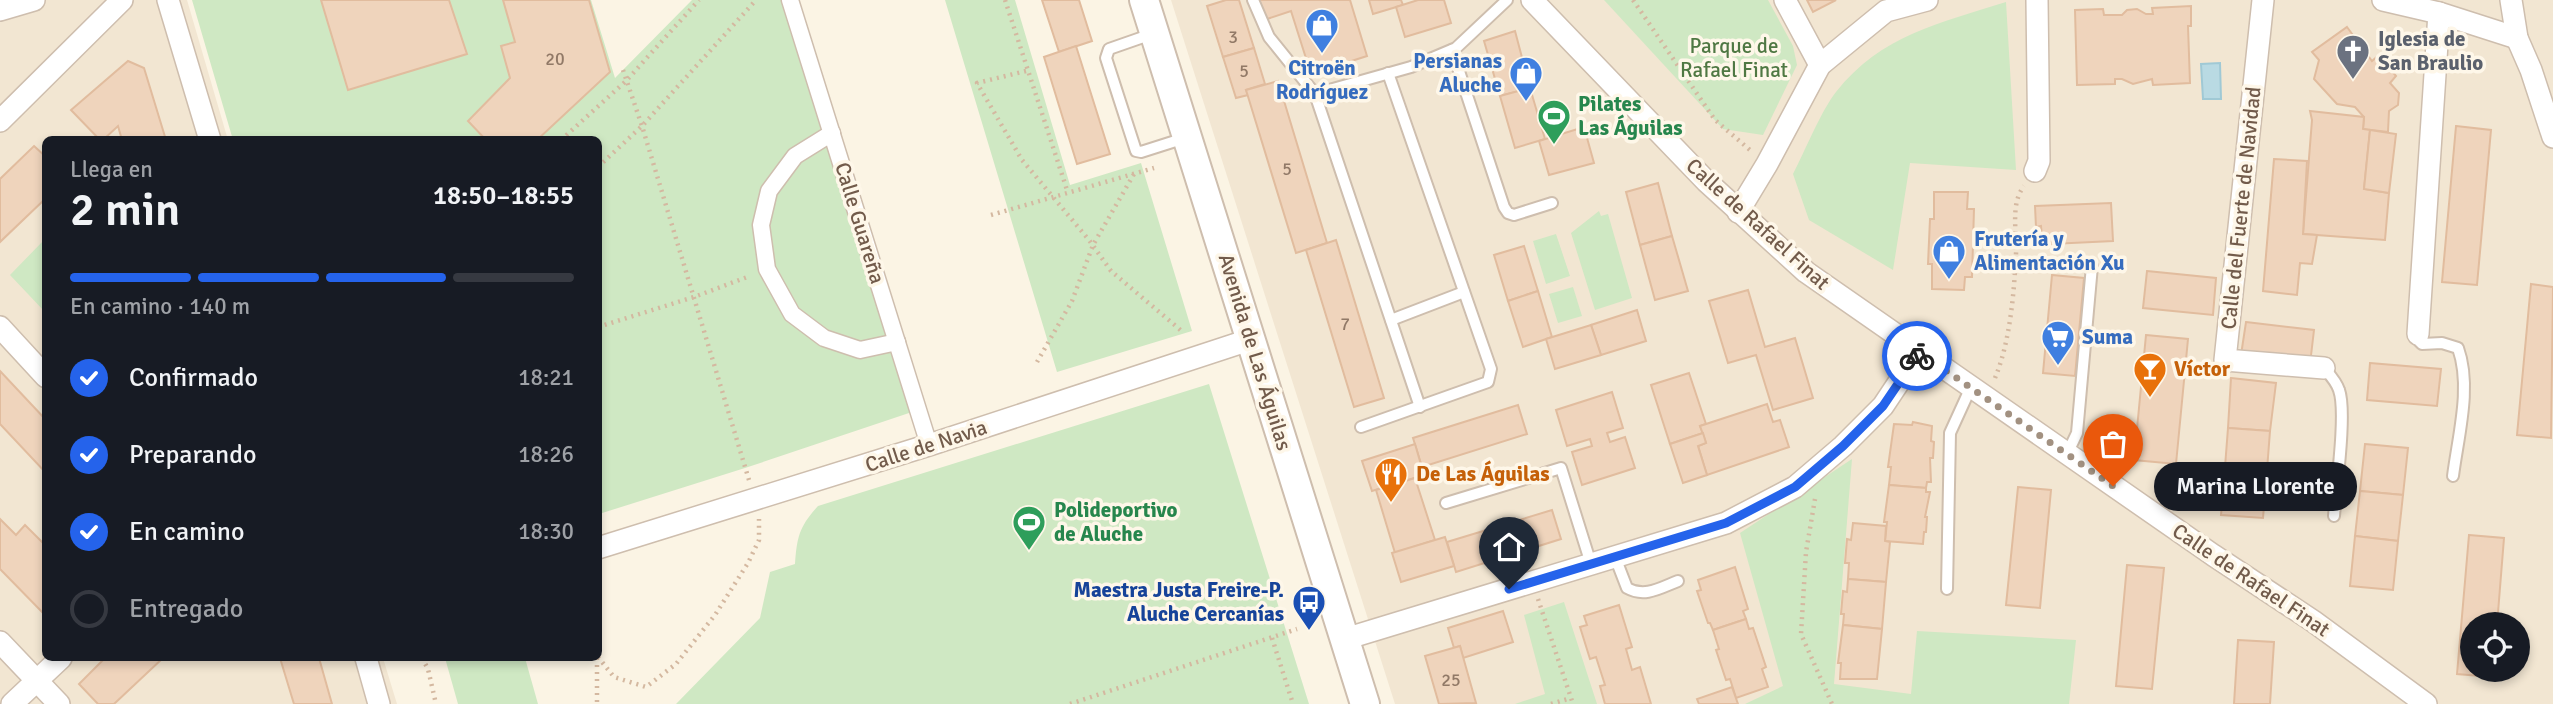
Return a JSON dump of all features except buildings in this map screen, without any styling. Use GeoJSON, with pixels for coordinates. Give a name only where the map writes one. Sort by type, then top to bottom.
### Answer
{"type":"FeatureCollection","features":[{"type":"Feature","properties":{"kind":"street"},"geometry":{"type":"LineString","coordinates":[[0,10],[34,0]]}},
{"type":"Feature","properties":{"kind":"street"},"geometry":{"type":"LineString","coordinates":[[0,121],[122,0]]}},
{"type":"Feature","properties":{"kind":"street"},"geometry":{"type":"LineString","coordinates":[[168,0],[209,136]]}},
{"type":"Feature","properties":{"kind":"street","name":"Calle Guareña"},"geometry":{"type":"LineString","coordinates":[[790,0],[929,445]]}},
{"type":"Feature","properties":{"kind":"street","name":"Avenida de Las Águilas"},"geometry":{"type":"LineString","coordinates":[[1144,0],[1365,704]]}},
{"type":"Feature","properties":{"kind":"street","name":"Calle de Rafael Finat"},"geometry":{"type":"LineString","coordinates":[[1531,0],[1738,212],[1805,272],[2313,621],[2426,704]]}},
{"type":"Feature","properties":{"kind":"street"},"geometry":{"type":"LineString","coordinates":[[1785,0],[1820,65]]}},
{"type":"Feature","properties":{"kind":"street"},"geometry":{"type":"LineString","coordinates":[[1738,212],[1820,65],[1886,11],[1927,0]]}},
{"type":"Feature","properties":{"kind":"street"},"geometry":{"type":"LineString","coordinates":[[2035,171],[2039,161],[2037,0]]}},
{"type":"Feature","properties":{"kind":"street","name":"Calle del Fuerte de Navidad"},"geometry":{"type":"LineString","coordinates":[[2263,0],[2225,360],[2324,368]]}},
{"type":"Feature","properties":{"kind":"street"},"geometry":{"type":"LineString","coordinates":[[2383,0],[2439,13],[2518,38]]}},
{"type":"Feature","properties":{"kind":"street"},"geometry":{"type":"LineString","coordinates":[[2511,0],[2518,38],[2553,137]]}},
{"type":"Feature","properties":{"kind":"street"},"geometry":{"type":"LineString","coordinates":[[2418,334],[2439,13]]}},
{"type":"Feature","properties":{"kind":"street"},"geometry":{"type":"LineString","coordinates":[[832,133],[795,156],[769,191],[761,225],[767,270],[792,314],[824,338],[860,350],[897,342]]}},
{"type":"Feature","properties":{"kind":"street"},"geometry":{"type":"LineString","coordinates":[[0,327],[42,373]]}},
{"type":"Feature","properties":{"kind":"street","name":"Calle de Navia"},"geometry":{"type":"LineString","coordinates":[[602,547],[929,445],[1252,339]]}},
{"type":"Feature","properties":{"kind":"street"},"geometry":{"type":"LineString","coordinates":[[1345,639],[1726,523],[1795,487],[1843,446],[1883,406],[1919,352]]}},
{"type":"Feature","properties":{"kind":"street"},"geometry":{"type":"LineString","coordinates":[[0,642],[59,704]]}},
{"type":"Feature","properties":{"kind":"street"},"geometry":{"type":"LineString","coordinates":[[12,704],[58,661]]}},
{"type":"Feature","properties":{"kind":"street"},"geometry":{"type":"LineString","coordinates":[[367,661],[379,704]]}},
{"type":"Feature","properties":{"kind":"lane"},"geometry":{"type":"LineString","coordinates":[[1253,0],[1269,37],[1315,94],[1420,407]]}},
{"type":"Feature","properties":{"kind":"lane"},"geometry":{"type":"LineString","coordinates":[[1315,94],[1435,58],[1452,50],[1507,0]]}},
{"type":"Feature","properties":{"kind":"lane"},"geometry":{"type":"LineString","coordinates":[[1154,34],[1107,52],[1106,58],[1134,147],[1141,152],[1187,137]]}},
{"type":"Feature","properties":{"kind":"lane"},"geometry":{"type":"LineString","coordinates":[[1452,50],[1504,207],[1508,213],[1514,215],[1552,203]]}},
{"type":"Feature","properties":{"kind":"lane"},"geometry":{"type":"LineString","coordinates":[[1361,426],[1488,382],[1491,376],[1491,369],[1388,73]]}},
{"type":"Feature","properties":{"kind":"lane"},"geometry":{"type":"LineString","coordinates":[[2067,454],[2077,433],[2092,266]]}},
{"type":"Feature","properties":{"kind":"lane"},"geometry":{"type":"LineString","coordinates":[[1391,320],[1464,292]]}},
{"type":"Feature","properties":{"kind":"lane"},"geometry":{"type":"LineString","coordinates":[[2418,334],[2422,344],[2442,342],[2458,348],[2463,363],[2464,389],[2453,476]]}},
{"type":"Feature","properties":{"kind":"lane"},"geometry":{"type":"LineString","coordinates":[[2324,368],[2341,393],[2342,421],[2334,516]]}},
{"type":"Feature","properties":{"kind":"lane"},"geometry":{"type":"LineString","coordinates":[[1947,589],[1950,433],[1979,393]]}},
{"type":"Feature","properties":{"kind":"lane"},"geometry":{"type":"LineString","coordinates":[[1446,502],[1561,468],[1591,564]]}},
{"type":"Feature","properties":{"kind":"lane"},"geometry":{"type":"LineString","coordinates":[[1615,557],[1627,588],[1637,594],[1678,581]]}},
{"type":"Feature","properties":{"kind":"path"},"geometry":{"type":"LineString","coordinates":[[565,136],[626,81],[699,0]]}},
{"type":"Feature","properties":{"kind":"path"},"geometry":{"type":"LineString","coordinates":[[602,163],[642,126],[756,0]]}},
{"type":"Feature","properties":{"kind":"path"},"geometry":{"type":"LineString","coordinates":[[1005,0],[1068,193]]}},
{"type":"Feature","properties":{"kind":"path"},"geometry":{"type":"LineString","coordinates":[[1633,0],[1715,120],[1767,164]]}},
{"type":"Feature","properties":{"kind":"path"},"geometry":{"type":"LineString","coordinates":[[601,661],[614,677],[646,687],[676,664],[715,615],[760,540],[755,499],[623,70]]}},
{"type":"Feature","properties":{"kind":"path"},"geometry":{"type":"LineString","coordinates":[[1026,71],[977,83],[1022,160],[1111,271],[1184,333]]}},
{"type":"Feature","properties":{"kind":"path"},"geometry":{"type":"LineString","coordinates":[[991,215],[1154,168]]}},
{"type":"Feature","properties":{"kind":"path"},"geometry":{"type":"LineString","coordinates":[[1979,393],[2005,354],[2016,256],[2015,197],[2035,171]]}},
{"type":"Feature","properties":{"kind":"path"},"geometry":{"type":"LineString","coordinates":[[1037,362],[1072,301],[1093,246],[1134,174]]}},
{"type":"Feature","properties":{"kind":"path"},"geometry":{"type":"LineString","coordinates":[[602,326],[694,298],[767,270]]}},
{"type":"Feature","properties":{"kind":"path"},"geometry":{"type":"LineString","coordinates":[[1817,492],[1806,552],[1801,634],[1832,704]]}},
{"type":"Feature","properties":{"kind":"path"},"geometry":{"type":"LineString","coordinates":[[1533,582],[1573,704]]}},
{"type":"Feature","properties":{"kind":"path"},"geometry":{"type":"LineString","coordinates":[[1070,704],[1297,629]]}},
{"type":"Feature","properties":{"kind":"path"},"geometry":{"type":"LineString","coordinates":[[1272,638],[1293,704]]}},
{"type":"Feature","properties":{"kind":"path"},"geometry":{"type":"LineString","coordinates":[[424,661],[436,704]]}},
{"type":"Feature","properties":{"kind":"path"},"geometry":{"type":"LineString","coordinates":[[597,704],[598,661]]}},
{"type":"Feature","properties":{"kind":"path"},"geometry":{"type":"LineString","coordinates":[[1551,704],[1571,698]]}},
{"type":"Feature","properties":{"kind":"shaded area"},"geometry":{"type":"Polygon","coordinates":[[[0,0],[187,0],[227,136],[42,136],[42,661],[384,661],[397,704],[0,704],[0,0]]]}},
{"type":"Feature","properties":{"kind":"shaded area"},"geometry":{"type":"Polygon","coordinates":[[[1171,0],[2553,0],[2553,704],[1395,704],[1171,0]]]}},
{"type":"Feature","properties":{"kind":"green space"},"geometry":{"type":"Polygon","coordinates":[[[192,0],[591,0],[615,78],[692,0],[790,0],[918,410],[602,513],[602,136],[232,136],[192,0]]]}},
{"type":"Feature","properties":{"kind":"green space"},"geometry":{"type":"Polygon","coordinates":[[[945,0],[1015,0],[1070,185],[1141,163],[1192,331],[1057,372],[945,0]]]}},
{"type":"Feature","properties":{"kind":"green space","name":"Parque de Rafael Finat"},"geometry":{"type":"Polygon","coordinates":[[[1604,0],[1768,0],[1793,46],[1797,65],[1763,135],[1723,129],[1604,0]]]}},
{"type":"Feature","properties":{"kind":"green space"},"geometry":{"type":"Polygon","coordinates":[[[2006,2],[2016,170],[1910,163],[1893,270],[1809,220],[1793,174],[1836,92],[1872,57],[1892,44],[1935,25],[2006,2]]]}},
{"type":"Feature","properties":{"kind":"green space"},"geometry":{"type":"Polygon","coordinates":[[[1599,211],[1601,216],[1608,214],[1632,298],[1595,310],[1571,233],[1599,211]]]}},
{"type":"Feature","properties":{"kind":"green space"},"geometry":{"type":"Polygon","coordinates":[[[1556,234],[1570,276],[1546,284],[1533,241],[1556,234]]]}},
{"type":"Feature","properties":{"kind":"green space"},"geometry":{"type":"Polygon","coordinates":[[[42,242],[42,309],[10,275],[42,242]]]}},
{"type":"Feature","properties":{"kind":"green space"},"geometry":{"type":"Polygon","coordinates":[[[1573,287],[1582,316],[1558,323],[1549,294],[1573,287]]]}},
{"type":"Feature","properties":{"kind":"green space","name":"Polideportivo de Aluche"},"geometry":{"type":"Polygon","coordinates":[[[1209,384],[1309,704],[676,704],[760,618],[770,572],[795,564],[800,533],[818,506],[1209,384]]]}},
{"type":"Feature","properties":{"kind":"green space"},"geometry":{"type":"Polygon","coordinates":[[[1852,459],[1834,684],[1911,694],[1917,631],[2076,640],[2069,704],[1745,704],[1783,686],[1740,533],[1852,459]]]}},
{"type":"Feature","properties":{"kind":"green space"},"geometry":{"type":"Polygon","coordinates":[[[1564,602],[1597,704],[1515,704],[1545,694],[1524,615],[1564,602]]]}},
{"type":"Feature","properties":{"kind":"green space"},"geometry":{"type":"Polygon","coordinates":[[[446,661],[526,661],[538,704],[458,704],[446,661]]]}},
{"type":"Feature","properties":{"kind":"water"},"geometry":{"type":"Polygon","coordinates":[[[2220,63],[2221,99],[2203,99],[2201,64],[2220,63]]]}},
{"type":"Feature","properties":{"kind":"way so far"},"geometry":{"type":"LineString","coordinates":[[1917,356],[1919,352],[2113,486]]}},
{"type":"Feature","properties":{"kind":"place","name":"Citroën Rodríguez"},"geometry":{"type":"Point","coordinates":[1322,55]}},
{"type":"Feature","properties":{"kind":"place","name":"Iglesia de San Braulio"},"geometry":{"type":"Point","coordinates":[2353,81]}},
{"type":"Feature","properties":{"kind":"place","name":"Persianas Aluche"},"geometry":{"type":"Point","coordinates":[1526,103]}},
{"type":"Feature","properties":{"kind":"place","name":"Pilates Las Águilas"},"geometry":{"type":"Point","coordinates":[1554,146]}},
{"type":"Feature","properties":{"kind":"place","name":"Frutería y Alimentación Xu"},"geometry":{"type":"Point","coordinates":[1949,281]}},
{"type":"Feature","properties":{"kind":"place","name":"Suma"},"geometry":{"type":"Point","coordinates":[2058,367]}},
{"type":"Feature","properties":{"kind":"place","name":"Víctor"},"geometry":{"type":"Point","coordinates":[2150,399]}},
{"type":"Feature","properties":{"kind":"place","name":"Marina Llorente"},"geometry":{"type":"Point","coordinates":[2113,486]}},
{"type":"Feature","properties":{"kind":"place","name":"De Las Águilas"},"geometry":{"type":"Point","coordinates":[1391,504]}},
{"type":"Feature","properties":{"kind":"place","name":"Polideportivo de Aluche"},"geometry":{"type":"Point","coordinates":[1029,552]}},
{"type":"Feature","properties":{"kind":"place","name":"Maestra Justa Freire-P. Aluche Cercanías"},"geometry":{"type":"Point","coordinates":[1309,632]}},
{"type":"Feature","properties":{"kind":"route"},"geometry":{"type":"LineString","coordinates":[[1509,589],[1726,523],[1795,487],[1843,446],[1883,406],[1917,356]]}}]}
